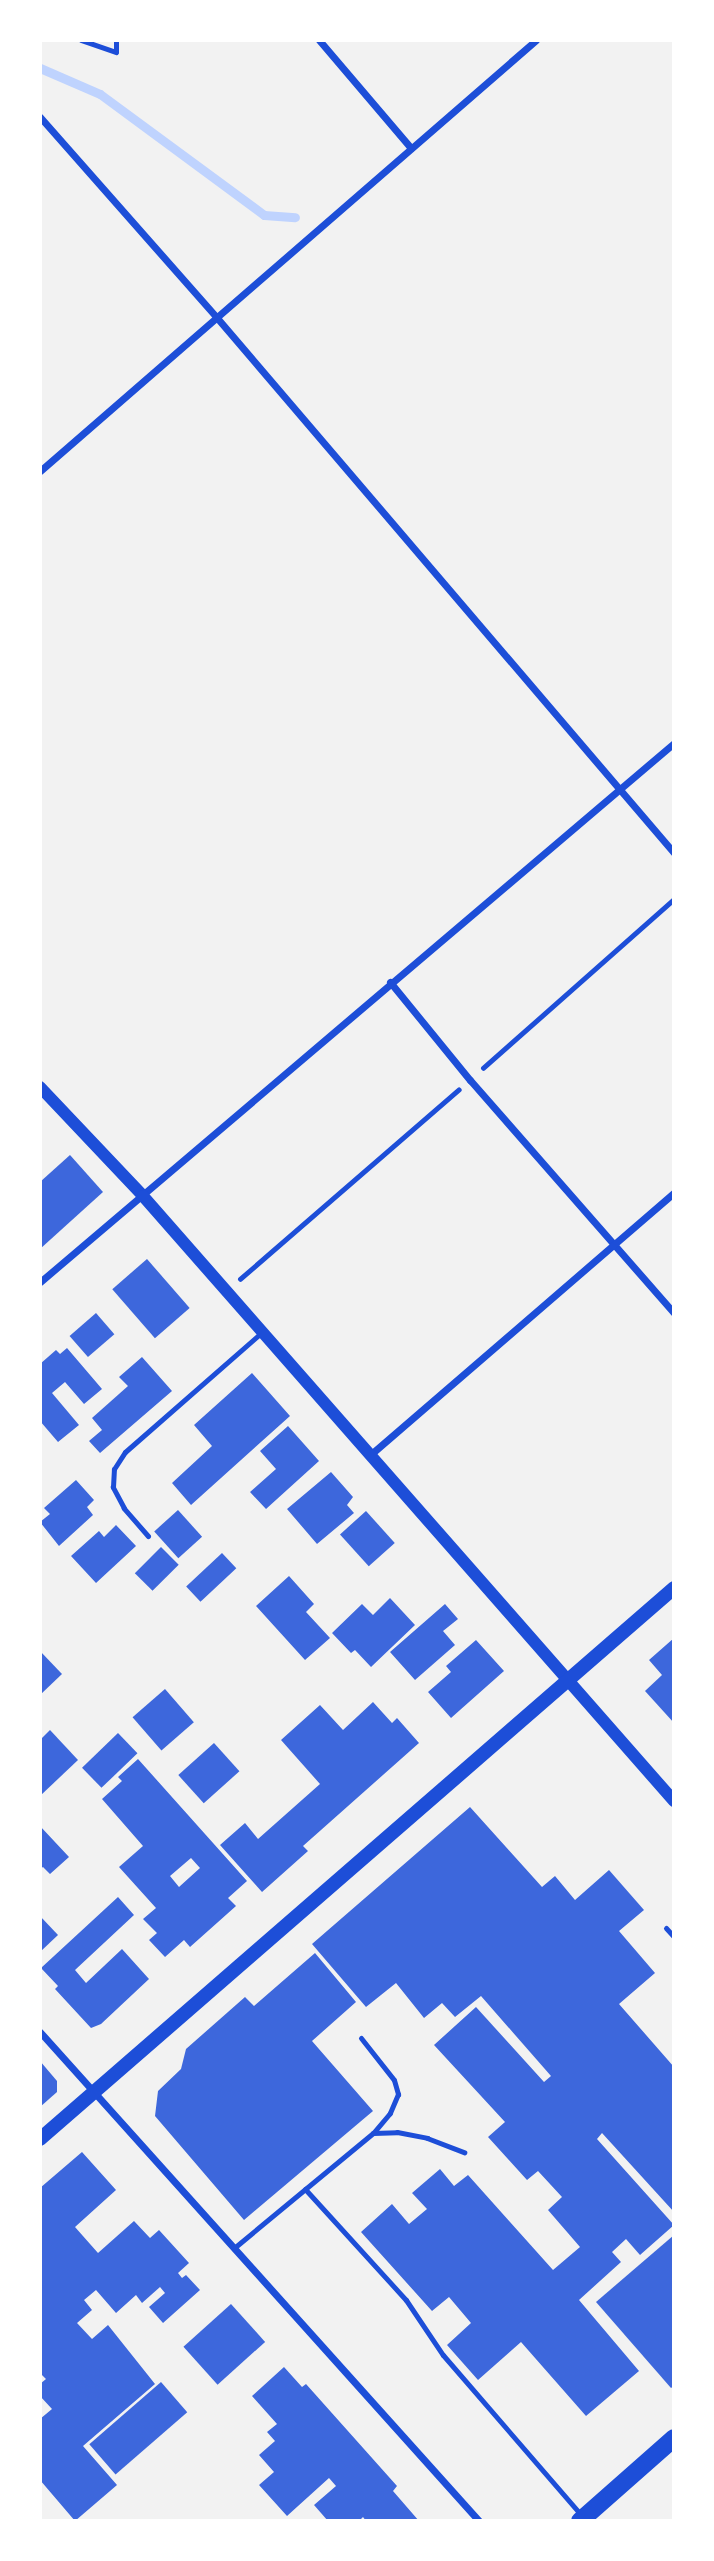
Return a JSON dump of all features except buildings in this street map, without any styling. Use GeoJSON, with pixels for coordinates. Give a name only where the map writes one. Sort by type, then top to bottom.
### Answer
{"type":"FeatureCollection","features":[{"type":"Feature","properties":{"kind":"main road"},"geometry":{"type":"LineString","coordinates":[[40,2139],[674,1588]]}},
{"type":"Feature","properties":{"kind":"main road"},"geometry":{"type":"LineString","coordinates":[[582,2519],[674,2438]]}},
{"type":"Feature","properties":{"kind":"street"},"geometry":{"type":"LineString","coordinates":[[319,40],[411,148]]}},
{"type":"Feature","properties":{"kind":"street"},"geometry":{"type":"LineString","coordinates":[[40,471],[537,40]]}},
{"type":"Feature","properties":{"kind":"street"},"geometry":{"type":"LineString","coordinates":[[40,117],[218,318],[674,853]]}},
{"type":"Feature","properties":{"kind":"street"},"geometry":{"type":"LineString","coordinates":[[40,1282],[674,743]]}},
{"type":"Feature","properties":{"kind":"street"},"geometry":{"type":"LineString","coordinates":[[390,982],[470,1080],[674,1313]]}},
{"type":"Feature","properties":{"kind":"street"},"geometry":{"type":"LineString","coordinates":[[40,1087],[144,1196],[674,1801]]}},
{"type":"Feature","properties":{"kind":"street"},"geometry":{"type":"LineString","coordinates":[[369,1456],[674,1193]]}},
{"type":"Feature","properties":{"kind":"street"},"geometry":{"type":"LineString","coordinates":[[40,2032],[479,2521]]}},
{"type":"Feature","properties":{"kind":"lane"},"geometry":{"type":"LineString","coordinates":[[148,1536],[124,1508],[113,1487],[114,1469],[125,1452],[262,1332]]}},
{"type":"Feature","properties":{"kind":"lane"},"geometry":{"type":"LineString","coordinates":[[666,1928],[674,1937]]}},
{"type":"Feature","properties":{"kind":"lane"},"geometry":{"type":"LineString","coordinates":[[234,2248],[373,2133],[390,2113],[398,2094],[394,2080],[361,2038]]}},
{"type":"Feature","properties":{"kind":"lane"},"geometry":{"type":"LineString","coordinates":[[373,2133],[397,2132],[427,2138],[464,2151]]}},
{"type":"Feature","properties":{"kind":"lane"},"geometry":{"type":"LineString","coordinates":[[305,2189],[406,2300],[443,2355],[582,2519]]}},
{"type":"Feature","properties":{"kind":"path"},"geometry":{"type":"LineString","coordinates":[[80,40],[116,52],[116,40]]}},
{"type":"Feature","properties":{"kind":"path"},"geometry":{"type":"LineString","coordinates":[[225,1291],[470,1080],[674,899]]}},
{"type":"Feature","properties":{"kind":"waterway"},"geometry":{"type":"LineString","coordinates":[[40,68],[100,94],[264,215],[295,217]]}}]}
